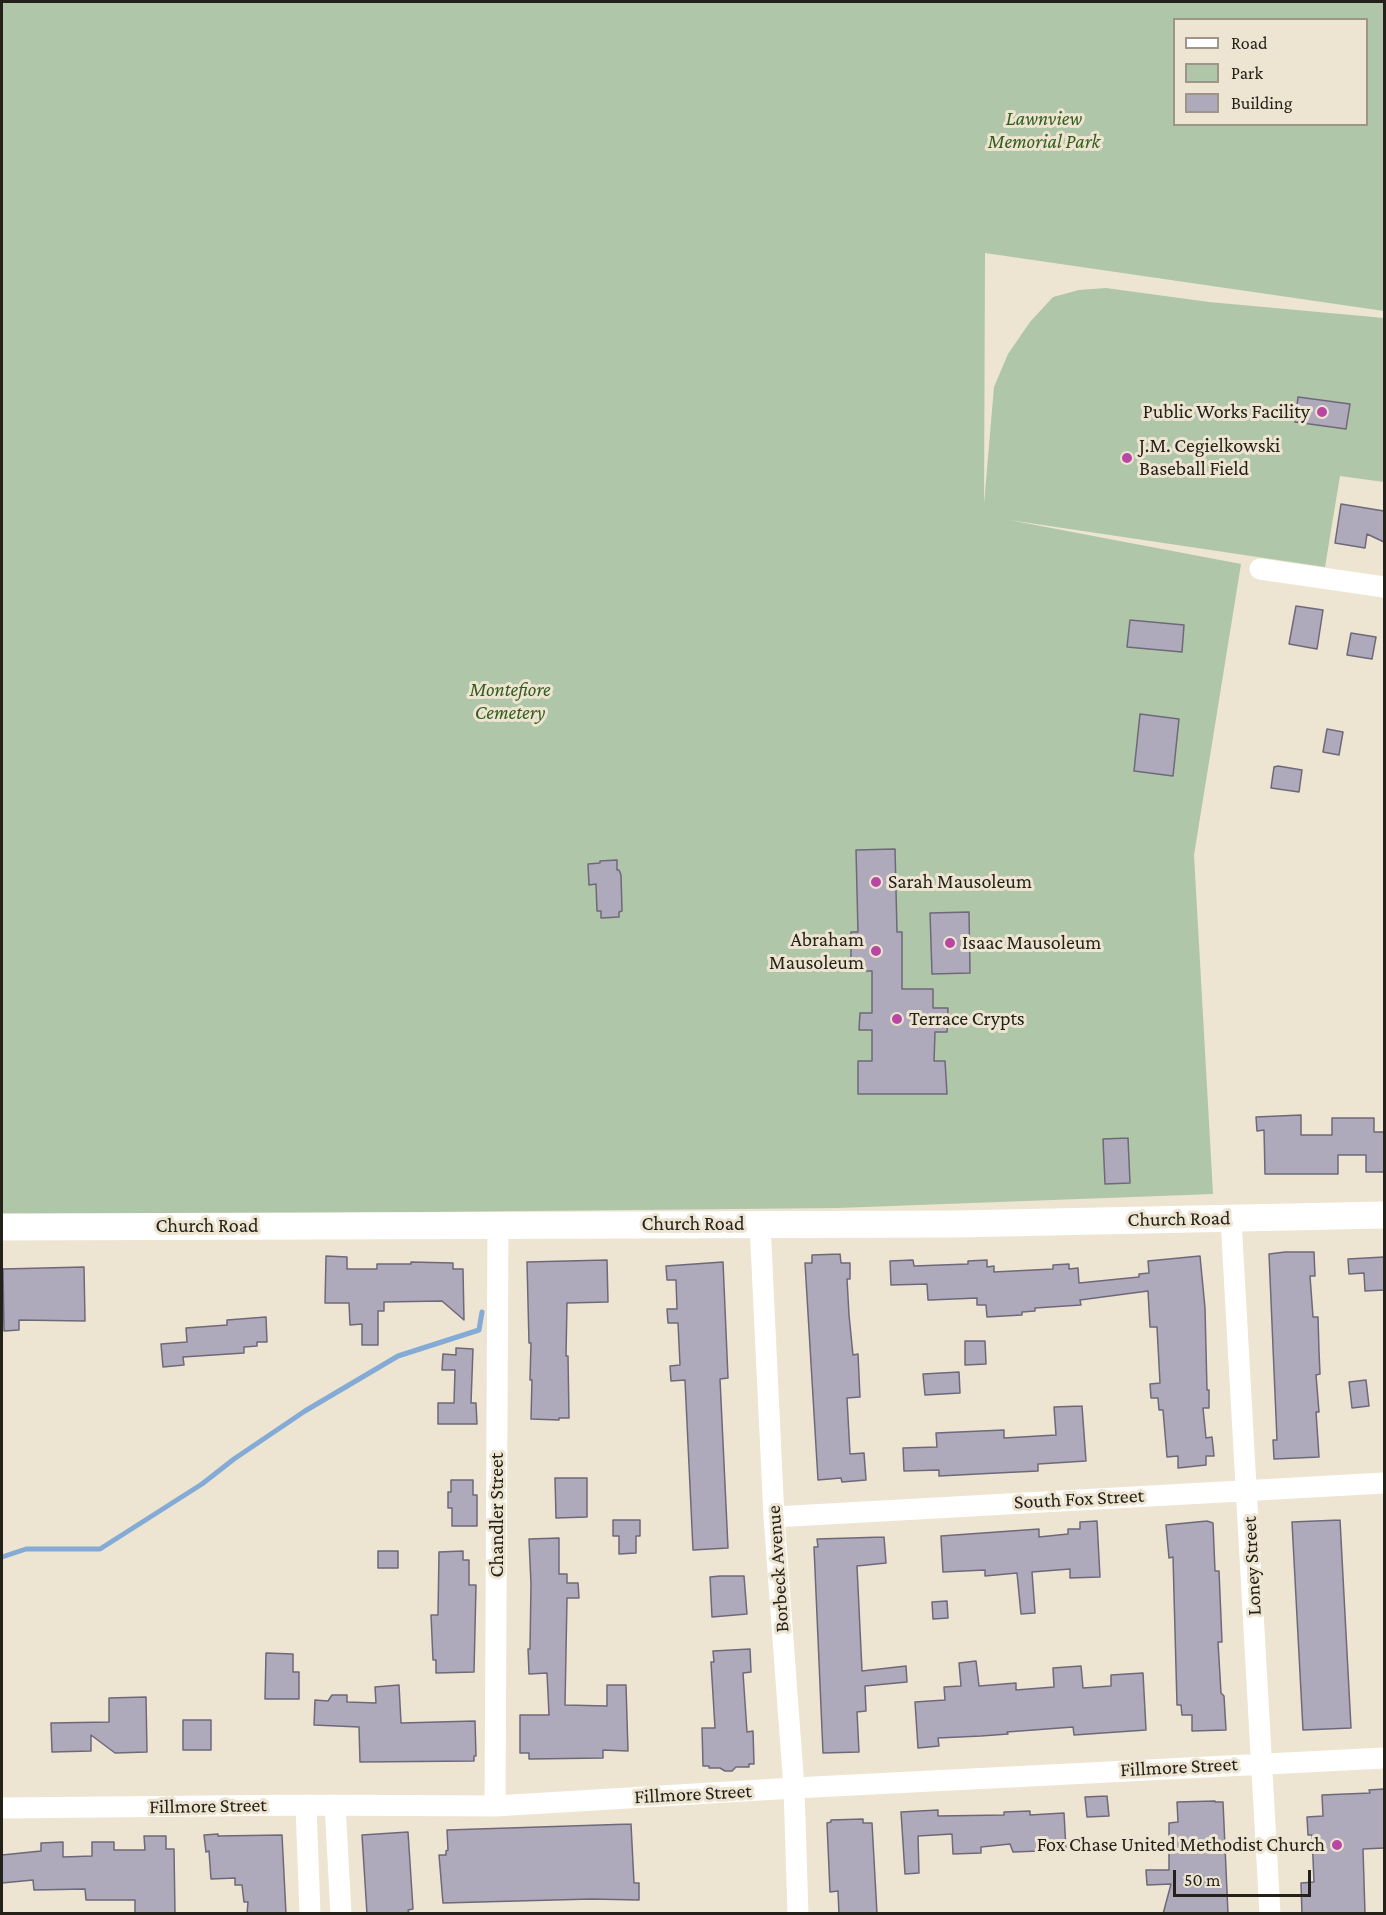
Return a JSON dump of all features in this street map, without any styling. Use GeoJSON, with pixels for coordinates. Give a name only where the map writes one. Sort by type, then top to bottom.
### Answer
{"type":"FeatureCollection","features":[{"type":"Feature","properties":{"kind":"street"},"geometry":{"type":"LineString","coordinates":[[1260,569],[1384,587]]}},
{"type":"Feature","properties":{"kind":"street","name":"Church Road"},"geometry":{"type":"LineString","coordinates":[[2,1227],[956,1224],[1384,1215]]}},
{"type":"Feature","properties":{"kind":"street","name":"Loney Street"},"geometry":{"type":"LineString","coordinates":[[1231,1218],[1270,1914]]}},
{"type":"Feature","properties":{"kind":"street","name":"Chandler Street"},"geometry":{"type":"LineString","coordinates":[[495,1806],[498,1224]]}},
{"type":"Feature","properties":{"kind":"street","name":"Borbeck Avenue"},"geometry":{"type":"LineString","coordinates":[[760,1224],[774,1517],[794,1788],[798,1914]]}},
{"type":"Feature","properties":{"kind":"street","name":"South Fox Street"},"geometry":{"type":"LineString","coordinates":[[774,1517],[1384,1483]]}},
{"type":"Feature","properties":{"kind":"street","name":"Fillmore Street"},"geometry":{"type":"LineString","coordinates":[[2,1808],[495,1806],[794,1788],[1384,1758]]}},
{"type":"Feature","properties":{"kind":"street"},"geometry":{"type":"LineString","coordinates":[[306,1805],[310,1914]]}},
{"type":"Feature","properties":{"kind":"street"},"geometry":{"type":"LineString","coordinates":[[335,1805],[341,1914]]}},
{"type":"Feature","properties":{"kind":"green space","name":"Montefiore Cemetery"},"geometry":{"type":"Polygon","coordinates":[[[2,2],[1384,2],[1384,311],[985,253],[984,504],[994,387],[1008,354],[1030,322],[1053,297],[1079,290],[1106,288],[1209,302],[1384,318],[1384,482],[1340,476],[1325,567],[1009,520],[1241,564],[1194,855],[1213,1194],[838,1208],[2,1216],[2,2]]]}},
{"type":"Feature","properties":{"kind":"building"},"geometry":{"type":"Polygon","coordinates":[[[1298,397],[1350,404],[1346,429],[1295,422],[1298,397]]]}},
{"type":"Feature","properties":{"kind":"building"},"geometry":{"type":"Polygon","coordinates":[[[1341,504],[1384,511],[1384,542],[1367,534],[1365,548],[1335,543],[1341,504]]]}},
{"type":"Feature","properties":{"kind":"building"},"geometry":{"type":"Polygon","coordinates":[[[1296,606],[1323,610],[1317,649],[1289,644],[1296,606]]]}},
{"type":"Feature","properties":{"kind":"building"},"geometry":{"type":"Polygon","coordinates":[[[1130,620],[1184,625],[1182,652],[1127,647],[1130,620]]]}},
{"type":"Feature","properties":{"kind":"building"},"geometry":{"type":"Polygon","coordinates":[[[1351,633],[1376,637],[1372,659],[1347,655],[1351,633]]]}},
{"type":"Feature","properties":{"kind":"building"},"geometry":{"type":"Polygon","coordinates":[[[1140,714],[1179,719],[1173,776],[1134,771],[1140,714]]]}},
{"type":"Feature","properties":{"kind":"building"},"geometry":{"type":"Polygon","coordinates":[[[1327,729],[1343,732],[1339,755],[1323,752],[1327,729]]]}},
{"type":"Feature","properties":{"kind":"building"},"geometry":{"type":"Polygon","coordinates":[[[1274,767],[1302,770],[1299,792],[1271,788],[1274,767]]]}},
{"type":"Feature","properties":{"kind":"building"},"geometry":{"type":"Polygon","coordinates":[[[895,849],[897,932],[902,932],[902,989],[933,989],[933,1008],[948,1008],[947,1032],[935,1032],[934,1061],[945,1061],[947,1094],[858,1094],[858,1061],[872,1061],[872,1030],[859,1030],[860,1013],[872,1013],[872,971],[851,971],[851,932],[858,932],[856,850],[895,849]]]}},
{"type":"Feature","properties":{"kind":"building"},"geometry":{"type":"Polygon","coordinates":[[[617,860],[617,870],[621,875],[622,911],[619,912],[619,917],[601,918],[601,911],[597,911],[596,884],[589,885],[588,864],[617,860]]]}},
{"type":"Feature","properties":{"kind":"building","name":"Isaac Mausoleum"},"geometry":{"type":"Polygon","coordinates":[[[969,912],[970,973],[932,974],[930,913],[969,912]]]}},
{"type":"Feature","properties":{"kind":"building"},"geometry":{"type":"Polygon","coordinates":[[[1301,1115],[1301,1135],[1332,1135],[1332,1118],[1374,1118],[1374,1132],[1384,1132],[1384,1172],[1366,1172],[1366,1155],[1338,1155],[1338,1174],[1265,1174],[1264,1130],[1257,1131],[1256,1117],[1301,1115]]]}},
{"type":"Feature","properties":{"kind":"building"},"geometry":{"type":"Polygon","coordinates":[[[1128,1138],[1130,1183],[1105,1184],[1103,1139],[1128,1138]]]}},
{"type":"Feature","properties":{"kind":"building"},"geometry":{"type":"Polygon","coordinates":[[[1314,1252],[1315,1276],[1310,1276],[1313,1317],[1318,1317],[1320,1374],[1316,1375],[1319,1412],[1316,1412],[1319,1457],[1274,1459],[1273,1440],[1277,1440],[1269,1254],[1314,1252]]]}},
{"type":"Feature","properties":{"kind":"building"},"geometry":{"type":"Polygon","coordinates":[[[840,1254],[841,1263],[850,1263],[850,1279],[847,1279],[849,1315],[853,1355],[858,1354],[860,1397],[847,1398],[850,1454],[864,1453],[866,1480],[842,1482],[841,1478],[818,1480],[805,1263],[812,1263],[812,1255],[840,1254]]]}},
{"type":"Feature","properties":{"kind":"building"},"geometry":{"type":"Polygon","coordinates":[[[326,1256],[347,1257],[347,1269],[377,1269],[377,1264],[411,1264],[411,1262],[453,1263],[453,1269],[463,1269],[464,1320],[442,1301],[384,1302],[384,1311],[378,1311],[378,1345],[362,1345],[362,1324],[350,1325],[349,1303],[325,1303],[326,1256]]]}},
{"type":"Feature","properties":{"kind":"building"},"geometry":{"type":"Polygon","coordinates":[[[1200,1256],[1205,1308],[1207,1390],[1209,1390],[1209,1408],[1203,1408],[1206,1438],[1212,1437],[1214,1456],[1206,1456],[1206,1465],[1178,1468],[1178,1456],[1167,1457],[1163,1410],[1159,1410],[1158,1398],[1151,1398],[1150,1384],[1160,1383],[1157,1327],[1150,1327],[1148,1291],[1080,1300],[1081,1305],[1035,1308],[1035,1311],[1022,1312],[1022,1315],[987,1317],[986,1305],[977,1305],[977,1298],[928,1300],[927,1284],[891,1285],[890,1261],[913,1260],[914,1266],[968,1264],[968,1261],[987,1260],[987,1267],[994,1266],[994,1272],[1053,1269],[1053,1265],[1069,1264],[1069,1269],[1078,1268],[1079,1283],[1139,1277],[1139,1274],[1149,1273],[1148,1261],[1200,1256]]]}},
{"type":"Feature","properties":{"kind":"building"},"geometry":{"type":"Polygon","coordinates":[[[1384,1257],[1384,1290],[1365,1291],[1364,1273],[1349,1274],[1348,1259],[1384,1257]]]}},
{"type":"Feature","properties":{"kind":"building"},"geometry":{"type":"Polygon","coordinates":[[[607,1260],[608,1302],[567,1303],[566,1356],[568,1356],[569,1418],[531,1419],[532,1380],[530,1380],[531,1343],[529,1343],[527,1262],[607,1260]]]}},
{"type":"Feature","properties":{"kind":"building"},"geometry":{"type":"Polygon","coordinates":[[[723,1262],[728,1378],[720,1379],[728,1548],[693,1550],[685,1380],[671,1381],[670,1366],[680,1365],[678,1323],[668,1323],[667,1309],[677,1309],[676,1280],[667,1280],[666,1266],[723,1262]]]}},
{"type":"Feature","properties":{"kind":"building"},"geometry":{"type":"Polygon","coordinates":[[[84,1267],[85,1321],[19,1320],[19,1330],[4,1331],[3,1269],[84,1267]]]}},
{"type":"Feature","properties":{"kind":"building"},"geometry":{"type":"Polygon","coordinates":[[[266,1317],[267,1342],[257,1342],[257,1346],[244,1347],[244,1353],[183,1357],[184,1365],[163,1367],[161,1344],[187,1342],[186,1328],[227,1325],[227,1320],[266,1317]]]}},
{"type":"Feature","properties":{"kind":"building"},"geometry":{"type":"Polygon","coordinates":[[[965,1341],[985,1341],[986,1364],[965,1365],[965,1341]]]}},
{"type":"Feature","properties":{"kind":"building"},"geometry":{"type":"Polygon","coordinates":[[[456,1348],[473,1349],[471,1403],[476,1403],[477,1424],[438,1424],[438,1403],[454,1403],[455,1370],[442,1370],[443,1354],[456,1355],[456,1348]]]}},
{"type":"Feature","properties":{"kind":"building"},"geometry":{"type":"Polygon","coordinates":[[[959,1372],[960,1393],[925,1395],[923,1374],[959,1372]]]}},
{"type":"Feature","properties":{"kind":"building"},"geometry":{"type":"Polygon","coordinates":[[[1366,1380],[1369,1406],[1352,1408],[1349,1382],[1366,1380]]]}},
{"type":"Feature","properties":{"kind":"building"},"geometry":{"type":"Polygon","coordinates":[[[1082,1406],[1086,1461],[1038,1464],[1038,1471],[939,1476],[939,1470],[904,1471],[903,1448],[937,1447],[936,1433],[1004,1430],[1004,1438],[1056,1435],[1054,1407],[1082,1406]]]}},
{"type":"Feature","properties":{"kind":"building"},"geometry":{"type":"Polygon","coordinates":[[[555,1478],[587,1478],[587,1517],[556,1518],[555,1478]]]}},
{"type":"Feature","properties":{"kind":"building"},"geometry":{"type":"Polygon","coordinates":[[[451,1480],[473,1480],[473,1495],[477,1495],[477,1526],[452,1526],[452,1508],[448,1508],[451,1480]]]}},
{"type":"Feature","properties":{"kind":"building"},"geometry":{"type":"Polygon","coordinates":[[[613,1520],[640,1520],[640,1536],[636,1536],[636,1553],[619,1554],[619,1536],[613,1536],[613,1520]]]}},
{"type":"Feature","properties":{"kind":"building"},"geometry":{"type":"Polygon","coordinates":[[[1340,1520],[1351,1728],[1303,1730],[1292,1522],[1340,1520]]]}},
{"type":"Feature","properties":{"kind":"building"},"geometry":{"type":"Polygon","coordinates":[[[1097,1521],[1100,1577],[1070,1578],[1070,1569],[1032,1572],[1035,1613],[1021,1614],[1017,1573],[985,1576],[985,1570],[943,1572],[941,1536],[1039,1529],[1039,1537],[1068,1534],[1068,1529],[1080,1529],[1080,1522],[1097,1521]]]}},
{"type":"Feature","properties":{"kind":"building"},"geometry":{"type":"Polygon","coordinates":[[[1207,1521],[1213,1523],[1215,1571],[1219,1571],[1222,1642],[1218,1642],[1226,1730],[1192,1731],[1192,1715],[1182,1715],[1181,1705],[1177,1705],[1173,1557],[1169,1558],[1166,1525],[1207,1521]]]}},
{"type":"Feature","properties":{"kind":"building"},"geometry":{"type":"Polygon","coordinates":[[[884,1537],[886,1563],[857,1566],[862,1671],[906,1666],[907,1682],[865,1686],[866,1711],[857,1712],[859,1752],[823,1753],[814,1547],[818,1547],[817,1539],[884,1537]]]}},
{"type":"Feature","properties":{"kind":"building"},"geometry":{"type":"Polygon","coordinates":[[[559,1538],[559,1574],[567,1574],[567,1583],[578,1583],[579,1598],[567,1598],[565,1705],[607,1706],[607,1685],[626,1685],[628,1751],[603,1750],[603,1758],[529,1759],[529,1753],[520,1753],[520,1715],[549,1715],[547,1673],[529,1674],[531,1584],[529,1539],[559,1538]]]}},
{"type":"Feature","properties":{"kind":"building"},"geometry":{"type":"Polygon","coordinates":[[[378,1551],[398,1551],[398,1568],[378,1568],[378,1551]]]}},
{"type":"Feature","properties":{"kind":"building"},"geometry":{"type":"Polygon","coordinates":[[[463,1551],[463,1560],[469,1560],[469,1585],[476,1585],[474,1672],[436,1673],[436,1660],[433,1660],[431,1615],[438,1615],[439,1552],[463,1551]]]}},
{"type":"Feature","properties":{"kind":"building"},"geometry":{"type":"Polygon","coordinates":[[[744,1576],[747,1614],[712,1617],[710,1577],[744,1576]]]}},
{"type":"Feature","properties":{"kind":"building"},"geometry":{"type":"Polygon","coordinates":[[[947,1601],[948,1618],[933,1619],[932,1602],[947,1601]]]}},
{"type":"Feature","properties":{"kind":"building"},"geometry":{"type":"Polygon","coordinates":[[[750,1649],[751,1672],[743,1673],[747,1732],[753,1731],[754,1764],[749,1764],[749,1767],[736,1767],[732,1771],[703,1766],[702,1728],[715,1728],[711,1662],[714,1662],[713,1651],[750,1649]]]}},
{"type":"Feature","properties":{"kind":"building"},"geometry":{"type":"Polygon","coordinates":[[[266,1653],[293,1654],[293,1672],[299,1672],[299,1699],[265,1699],[266,1653]]]}},
{"type":"Feature","properties":{"kind":"building"},"geometry":{"type":"Polygon","coordinates":[[[976,1661],[979,1686],[1016,1683],[1016,1690],[1054,1687],[1053,1668],[1081,1666],[1083,1688],[1111,1686],[1111,1675],[1143,1673],[1146,1730],[1074,1735],[1073,1727],[1007,1732],[1008,1734],[938,1738],[939,1746],[918,1748],[915,1702],[945,1700],[944,1687],[961,1686],[959,1663],[976,1661]]]}},
{"type":"Feature","properties":{"kind":"building"},"geometry":{"type":"Polygon","coordinates":[[[399,1685],[401,1723],[475,1721],[476,1756],[474,1756],[474,1761],[360,1762],[359,1727],[314,1725],[315,1700],[328,1701],[332,1695],[347,1695],[347,1702],[376,1703],[375,1687],[399,1685]]]}},
{"type":"Feature","properties":{"kind":"building"},"geometry":{"type":"Polygon","coordinates":[[[146,1697],[147,1752],[115,1753],[91,1735],[91,1751],[52,1752],[51,1723],[109,1722],[109,1698],[146,1697]]]}},
{"type":"Feature","properties":{"kind":"building"},"geometry":{"type":"Polygon","coordinates":[[[183,1720],[211,1720],[211,1750],[183,1750],[183,1720]]]}},
{"type":"Feature","properties":{"kind":"building","name":"Fox Chase United Methodist Church"},"geometry":{"type":"Polygon","coordinates":[[[1384,1789],[1384,1848],[1363,1849],[1365,1914],[1302,1914],[1301,1883],[1314,1882],[1312,1835],[1308,1835],[1307,1817],[1323,1816],[1322,1795],[1370,1793],[1369,1790],[1384,1789]]]}},
{"type":"Feature","properties":{"kind":"building"},"geometry":{"type":"Polygon","coordinates":[[[1107,1796],[1109,1816],[1087,1817],[1085,1797],[1107,1796]]]}},
{"type":"Feature","properties":{"kind":"building"},"geometry":{"type":"Polygon","coordinates":[[[1177,1802],[1223,1802],[1228,1914],[1163,1914],[1171,1884],[1147,1885],[1146,1870],[1169,1870],[1169,1823],[1178,1822],[1177,1802]]]}},
{"type":"Feature","properties":{"kind":"building"},"geometry":{"type":"Polygon","coordinates":[[[938,1810],[938,1816],[1004,1815],[1004,1812],[1030,1811],[1030,1815],[1064,1813],[1066,1850],[1013,1852],[1010,1844],[981,1847],[981,1853],[953,1854],[952,1834],[918,1836],[919,1873],[905,1874],[901,1812],[938,1810]]]}},
{"type":"Feature","properties":{"kind":"building"},"geometry":{"type":"Polygon","coordinates":[[[863,1819],[863,1823],[872,1823],[877,1914],[839,1914],[838,1891],[830,1892],[827,1823],[831,1820],[863,1819]]]}},
{"type":"Feature","properties":{"kind":"building"},"geometry":{"type":"Polygon","coordinates":[[[631,1824],[634,1883],[639,1883],[639,1900],[443,1903],[439,1855],[446,1855],[448,1850],[447,1830],[631,1824]]]}},
{"type":"Feature","properties":{"kind":"building"},"geometry":{"type":"Polygon","coordinates":[[[408,1832],[413,1909],[408,1910],[409,1914],[367,1914],[362,1835],[408,1832]]]}},
{"type":"Feature","properties":{"kind":"building"},"geometry":{"type":"Polygon","coordinates":[[[218,1834],[218,1836],[282,1835],[286,1914],[247,1914],[248,1902],[244,1902],[242,1885],[235,1885],[235,1878],[211,1879],[209,1851],[206,1852],[204,1835],[218,1834]]]}},
{"type":"Feature","properties":{"kind":"building"},"geometry":{"type":"Polygon","coordinates":[[[144,1836],[166,1836],[166,1849],[174,1849],[175,1914],[135,1914],[135,1900],[86,1900],[85,1889],[34,1890],[33,1880],[2,1883],[2,1855],[41,1851],[41,1843],[63,1842],[63,1857],[92,1856],[92,1842],[114,1842],[114,1850],[145,1850],[144,1836]]]}},
{"type":"Feature","properties":{"kind":"waterway"},"geometry":{"type":"LineString","coordinates":[[2,1557],[26,1549],[100,1549],[202,1484],[234,1459],[305,1411],[398,1356],[479,1330],[482,1312]]}},
{"type":"Feature","properties":{"kind":"place","name":"Public Works Facility"},"geometry":{"type":"Point","coordinates":[1322,412]}},
{"type":"Feature","properties":{"kind":"place","name":"J.M. Cegielkowski Baseball Field"},"geometry":{"type":"Point","coordinates":[1127,458]}},
{"type":"Feature","properties":{"kind":"place","name":"Sarah Mausoleum"},"geometry":{"type":"Point","coordinates":[876,882]}},
{"type":"Feature","properties":{"kind":"place","name":"Isaac Mausoleum"},"geometry":{"type":"Point","coordinates":[950,943]}},
{"type":"Feature","properties":{"kind":"place","name":"Abraham Mausoleum"},"geometry":{"type":"Point","coordinates":[876,951]}},
{"type":"Feature","properties":{"kind":"place","name":"Terrace Crypts"},"geometry":{"type":"Point","coordinates":[897,1019]}},
{"type":"Feature","properties":{"kind":"place","name":"Fox Chase United Methodist Church"},"geometry":{"type":"Point","coordinates":[1337,1845]}},
{"type":"Feature","properties":{"kind":"park label","name":"Lawnview Memorial Park"},"geometry":{"type":"Point","coordinates":[1044,130]}}]}
